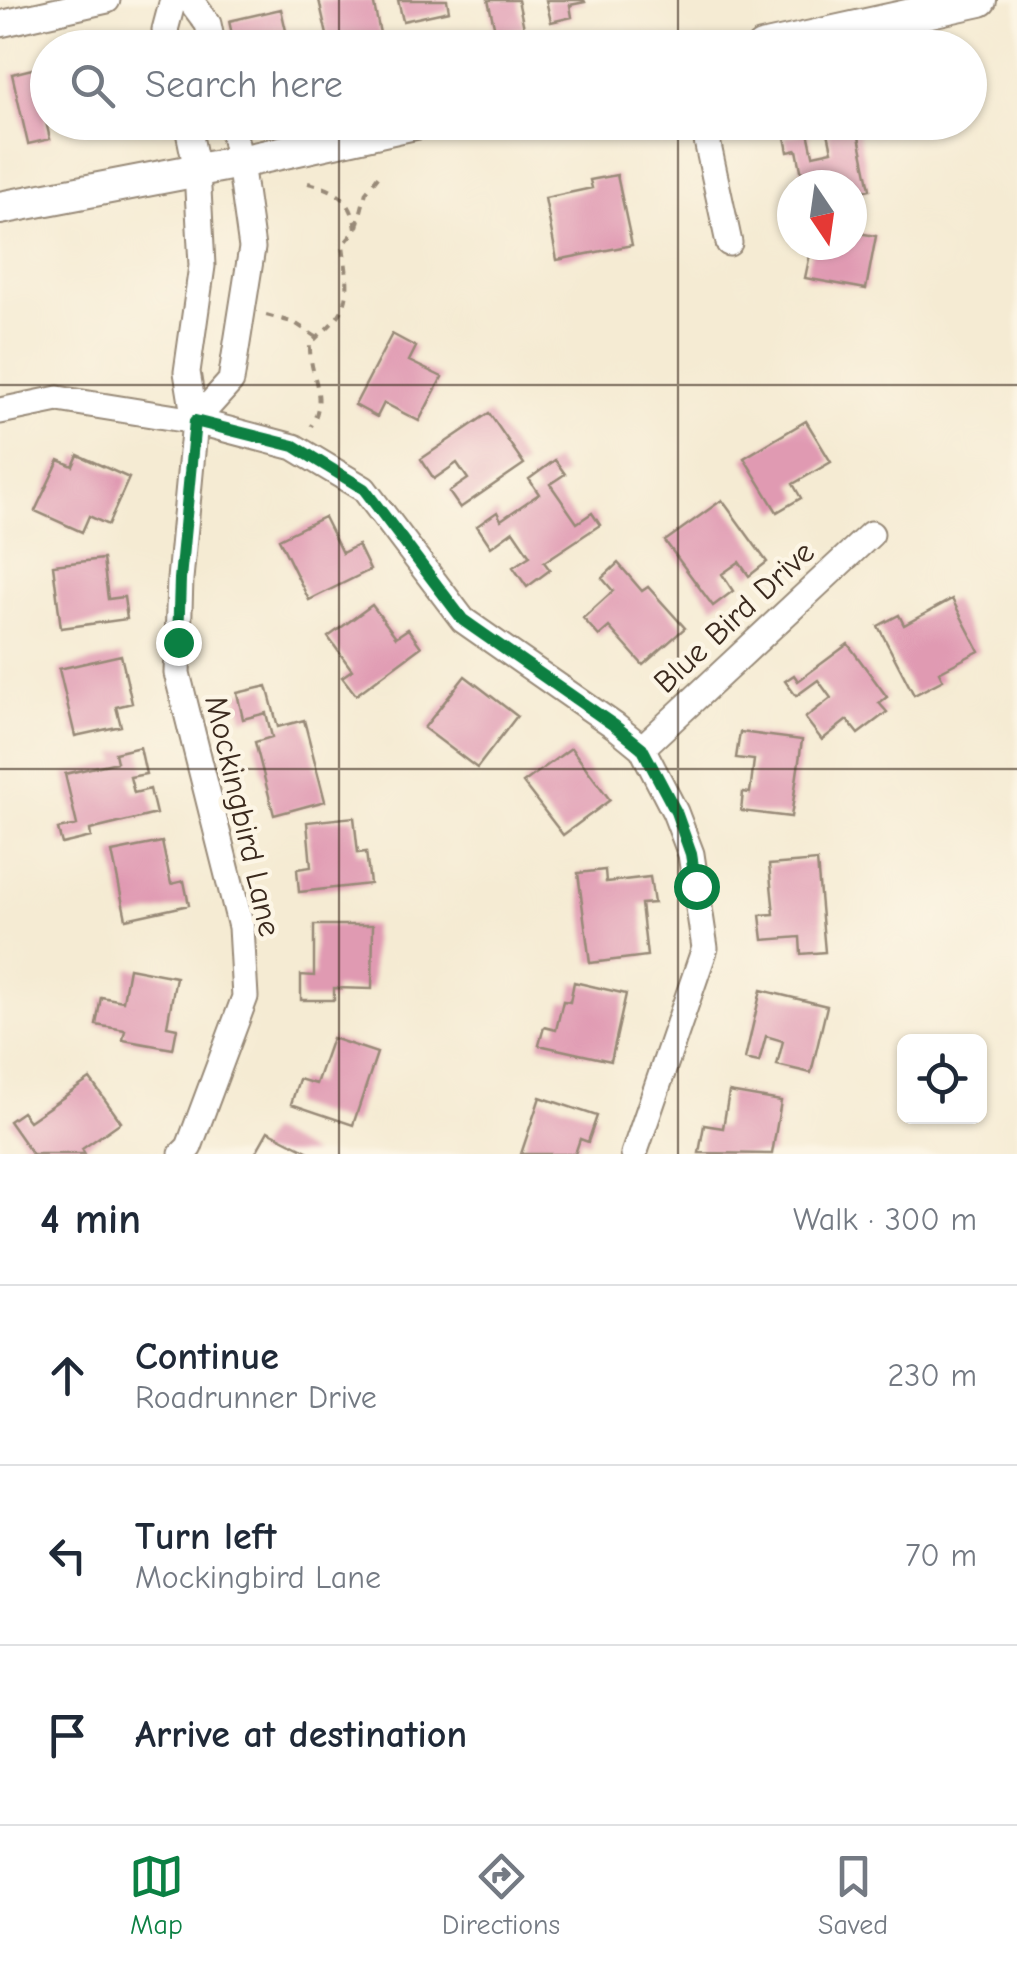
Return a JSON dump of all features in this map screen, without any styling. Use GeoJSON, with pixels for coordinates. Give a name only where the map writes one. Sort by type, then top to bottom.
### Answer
{"type":"FeatureCollection","features":[{"type":"Feature","properties":{"kind":"street"},"geometry":{"type":"LineString","coordinates":[[0,24],[106,0]]}},
{"type":"Feature","properties":{"kind":"street"},"geometry":{"type":"LineString","coordinates":[[165,30],[173,0]]}},
{"type":"Feature","properties":{"kind":"street"},"geometry":{"type":"LineString","coordinates":[[190,0],[209,30]]}},
{"type":"Feature","properties":{"kind":"street"},"geometry":{"type":"LineString","coordinates":[[844,30],[980,0]]}},
{"type":"Feature","properties":{"kind":"street","name":"Mockingbird Lane"},"geometry":{"type":"LineString","coordinates":[[182,1154],[189,1147],[245,997],[240,927],[177,674],[180,579],[195,421],[188,372],[202,266],[198,170],[191,140]]}},
{"type":"Feature","properties":{"kind":"street"},"geometry":{"type":"LineString","coordinates":[[195,421],[231,381],[252,248],[235,140]]}},
{"type":"Feature","properties":{"kind":"street"},"geometry":{"type":"LineString","coordinates":[[0,208],[339,140]]}},
{"type":"Feature","properties":{"kind":"street"},"geometry":{"type":"LineString","coordinates":[[707,140],[729,243]]}},
{"type":"Feature","properties":{"kind":"street"},"geometry":{"type":"LineString","coordinates":[[0,411],[58,398],[195,421],[294,446],[364,489],[463,620],[642,748],[676,812],[691,854],[705,948],[634,1154]]}},
{"type":"Feature","properties":{"kind":"street","name":"Blue Bird Drive"},"geometry":{"type":"LineString","coordinates":[[642,748],[871,534]]}},
{"type":"Feature","properties":{"kind":"path"},"geometry":{"type":"LineString","coordinates":[[311,426],[318,413],[319,399],[310,345],[343,310],[347,283],[343,245],[356,230],[366,192],[383,170]]}},
{"type":"Feature","properties":{"kind":"path"},"geometry":{"type":"LineString","coordinates":[[308,183],[344,197],[351,207],[356,230]]}},
{"type":"Feature","properties":{"kind":"path"},"geometry":{"type":"LineString","coordinates":[[262,314],[295,323],[316,337]]}},
{"type":"Feature","properties":{"kind":"building"},"geometry":{"type":"Polygon","coordinates":[[[319,0],[373,0],[379,30],[326,30],[319,0]]]}},
{"type":"Feature","properties":{"kind":"building"},"geometry":{"type":"Polygon","coordinates":[[[398,0],[447,0],[449,11],[403,21],[398,0]]]}},
{"type":"Feature","properties":{"kind":"building"},"geometry":{"type":"Polygon","coordinates":[[[488,0],[518,0],[524,28],[495,30],[488,0]]]}},
{"type":"Feature","properties":{"kind":"building"},"geometry":{"type":"Polygon","coordinates":[[[546,0],[585,2],[570,5],[572,17],[551,22],[546,0]]]}},
{"type":"Feature","properties":{"kind":"building"},"geometry":{"type":"Polygon","coordinates":[[[281,9],[286,30],[231,30],[229,21],[281,9]]]}},
{"type":"Feature","properties":{"kind":"building"},"geometry":{"type":"Polygon","coordinates":[[[30,70],[30,140],[46,140],[28,144],[12,74],[30,70]]]}},
{"type":"Feature","properties":{"kind":"building"},"geometry":{"type":"Polygon","coordinates":[[[786,140],[810,140],[813,155],[832,151],[830,140],[860,140],[866,170],[801,170],[797,150],[788,152],[786,140]]]}},
{"type":"Feature","properties":{"kind":"building"},"geometry":{"type":"Polygon","coordinates":[[[617,175],[632,245],[557,260],[545,198],[592,188],[590,180],[617,175]]]}},
{"type":"Feature","properties":{"kind":"building"},"geometry":{"type":"Polygon","coordinates":[[[867,234],[876,236],[866,289],[805,278],[809,260],[867,260],[867,234]]]}},
{"type":"Feature","properties":{"kind":"building"},"geometry":{"type":"Polygon","coordinates":[[[392,334],[416,347],[409,361],[442,377],[419,421],[384,403],[377,417],[355,405],[392,334]]]}},
{"type":"Feature","properties":{"kind":"building"},"geometry":{"type":"Polygon","coordinates":[[[489,413],[524,464],[460,508],[449,492],[468,479],[457,463],[434,479],[421,459],[489,413]]]}},
{"type":"Feature","properties":{"kind":"building"},"geometry":{"type":"Polygon","coordinates":[[[806,421],[831,462],[793,484],[801,498],[777,512],[744,458],[806,421]]]}},
{"type":"Feature","properties":{"kind":"building"},"geometry":{"type":"Polygon","coordinates":[[[78,455],[129,478],[108,525],[89,516],[82,532],[35,511],[59,460],[73,466],[78,455]]]}},
{"type":"Feature","properties":{"kind":"building"},"geometry":{"type":"Polygon","coordinates":[[[555,460],[565,474],[550,484],[577,523],[592,513],[600,525],[544,562],[550,570],[527,587],[513,567],[530,556],[513,531],[491,547],[477,526],[497,512],[501,520],[539,494],[529,479],[555,460]]]}},
{"type":"Feature","properties":{"kind":"building"},"geometry":{"type":"Polygon","coordinates":[[[722,500],[767,562],[749,576],[739,562],[722,574],[733,591],[713,606],[665,541],[722,500]]]}},
{"type":"Feature","properties":{"kind":"building"},"geometry":{"type":"Polygon","coordinates":[[[324,517],[342,553],[358,545],[370,570],[309,600],[279,539],[324,517]]]}},
{"type":"Feature","properties":{"kind":"building"},"geometry":{"type":"Polygon","coordinates":[[[103,559],[108,599],[124,597],[127,619],[61,628],[53,565],[103,559]]]}},
{"type":"Feature","properties":{"kind":"building"},"geometry":{"type":"Polygon","coordinates":[[[618,563],[642,591],[648,587],[685,628],[643,665],[609,627],[599,636],[583,618],[613,591],[602,578],[618,563]]]}},
{"type":"Feature","properties":{"kind":"building"},"geometry":{"type":"Polygon","coordinates":[[[952,599],[979,651],[939,672],[943,680],[914,695],[878,626],[899,615],[904,625],[952,599]]]}},
{"type":"Feature","properties":{"kind":"building"},"geometry":{"type":"Polygon","coordinates":[[[372,605],[396,637],[408,629],[421,647],[356,695],[342,677],[352,670],[328,637],[372,605]]]}},
{"type":"Feature","properties":{"kind":"building"},"geometry":{"type":"Polygon","coordinates":[[[848,644],[887,697],[879,703],[887,712],[858,734],[847,720],[822,740],[805,718],[831,698],[818,680],[796,696],[785,681],[794,675],[798,681],[848,644]]]}},
{"type":"Feature","properties":{"kind":"building"},"geometry":{"type":"Polygon","coordinates":[[[121,655],[132,703],[116,707],[121,726],[75,736],[59,669],[121,655]]]}},
{"type":"Feature","properties":{"kind":"building"},"geometry":{"type":"Polygon","coordinates":[[[465,676],[517,716],[477,768],[424,728],[465,676]]]}},
{"type":"Feature","properties":{"kind":"building"},"geometry":{"type":"Polygon","coordinates":[[[267,686],[278,727],[304,720],[325,801],[274,815],[255,742],[272,737],[266,713],[243,719],[237,693],[267,686]]]}},
{"type":"Feature","properties":{"kind":"building"},"geometry":{"type":"Polygon","coordinates":[[[740,732],[802,740],[791,817],[741,811],[743,792],[750,793],[754,760],[736,758],[740,732]]]}},
{"type":"Feature","properties":{"kind":"building"},"geometry":{"type":"Polygon","coordinates":[[[140,747],[146,774],[130,777],[134,793],[150,789],[156,814],[90,830],[91,837],[62,844],[58,829],[77,825],[65,774],[117,762],[115,753],[140,747]]]}},
{"type":"Feature","properties":{"kind":"building"},"geometry":{"type":"Polygon","coordinates":[[[571,748],[610,800],[563,835],[523,783],[571,748]]]}},
{"type":"Feature","properties":{"kind":"building"},"geometry":{"type":"Polygon","coordinates":[[[354,817],[358,853],[366,852],[370,884],[299,892],[297,869],[311,867],[307,822],[354,817]]]}},
{"type":"Feature","properties":{"kind":"building"},"geometry":{"type":"Polygon","coordinates":[[[162,842],[171,884],[184,881],[189,905],[126,919],[112,852],[162,842]]]}},
{"type":"Feature","properties":{"kind":"building"},"geometry":{"type":"Polygon","coordinates":[[[817,861],[825,952],[801,954],[800,937],[763,940],[760,915],[774,914],[769,865],[817,861]]]}},
{"type":"Feature","properties":{"kind":"building"},"geometry":{"type":"Polygon","coordinates":[[[605,870],[606,882],[650,877],[654,903],[641,904],[647,956],[590,963],[578,873],[605,870]]]}},
{"type":"Feature","properties":{"kind":"building"},"geometry":{"type":"Polygon","coordinates":[[[314,925],[373,925],[372,989],[334,988],[334,1000],[301,1000],[301,975],[314,976],[314,925]]]}},
{"type":"Feature","properties":{"kind":"building"},"geometry":{"type":"Polygon","coordinates":[[[129,968],[176,977],[167,1026],[177,1028],[173,1049],[123,1040],[125,1030],[96,1025],[101,997],[123,1001],[129,968]]]}},
{"type":"Feature","properties":{"kind":"building"},"geometry":{"type":"Polygon","coordinates":[[[574,982],[626,994],[611,1061],[539,1045],[544,1027],[556,1030],[563,1001],[570,1002],[574,982]]]}},
{"type":"Feature","properties":{"kind":"building"},"geometry":{"type":"Polygon","coordinates":[[[761,990],[827,1006],[811,1073],[777,1065],[783,1041],[766,1036],[759,1062],[745,1059],[761,990]]]}},
{"type":"Feature","properties":{"kind":"building"},"geometry":{"type":"Polygon","coordinates":[[[332,1038],[377,1053],[353,1125],[291,1104],[299,1079],[316,1084],[332,1038]]]}},
{"type":"Feature","properties":{"kind":"building"},"geometry":{"type":"Polygon","coordinates":[[[90,1079],[121,1122],[82,1149],[85,1154],[32,1154],[9,1121],[22,1112],[29,1121],[90,1079]]]}},
{"type":"Feature","properties":{"kind":"building"},"geometry":{"type":"Polygon","coordinates":[[[729,1092],[781,1101],[772,1154],[699,1153],[704,1125],[723,1128],[729,1092]]]}},
{"type":"Feature","properties":{"kind":"building"},"geometry":{"type":"Polygon","coordinates":[[[540,1097],[597,1116],[588,1142],[580,1139],[575,1154],[521,1154],[540,1097]]]}},
{"type":"Feature","properties":{"kind":"building"},"geometry":{"type":"Polygon","coordinates":[[[268,1131],[313,1154],[255,1154],[268,1131]]]}},
{"type":"Feature","properties":{"kind":"route"},"geometry":{"type":"LineString","coordinates":[[178,642],[195,421],[294,446],[364,489],[463,620],[642,748],[676,812],[691,854],[696,886]]}}]}
